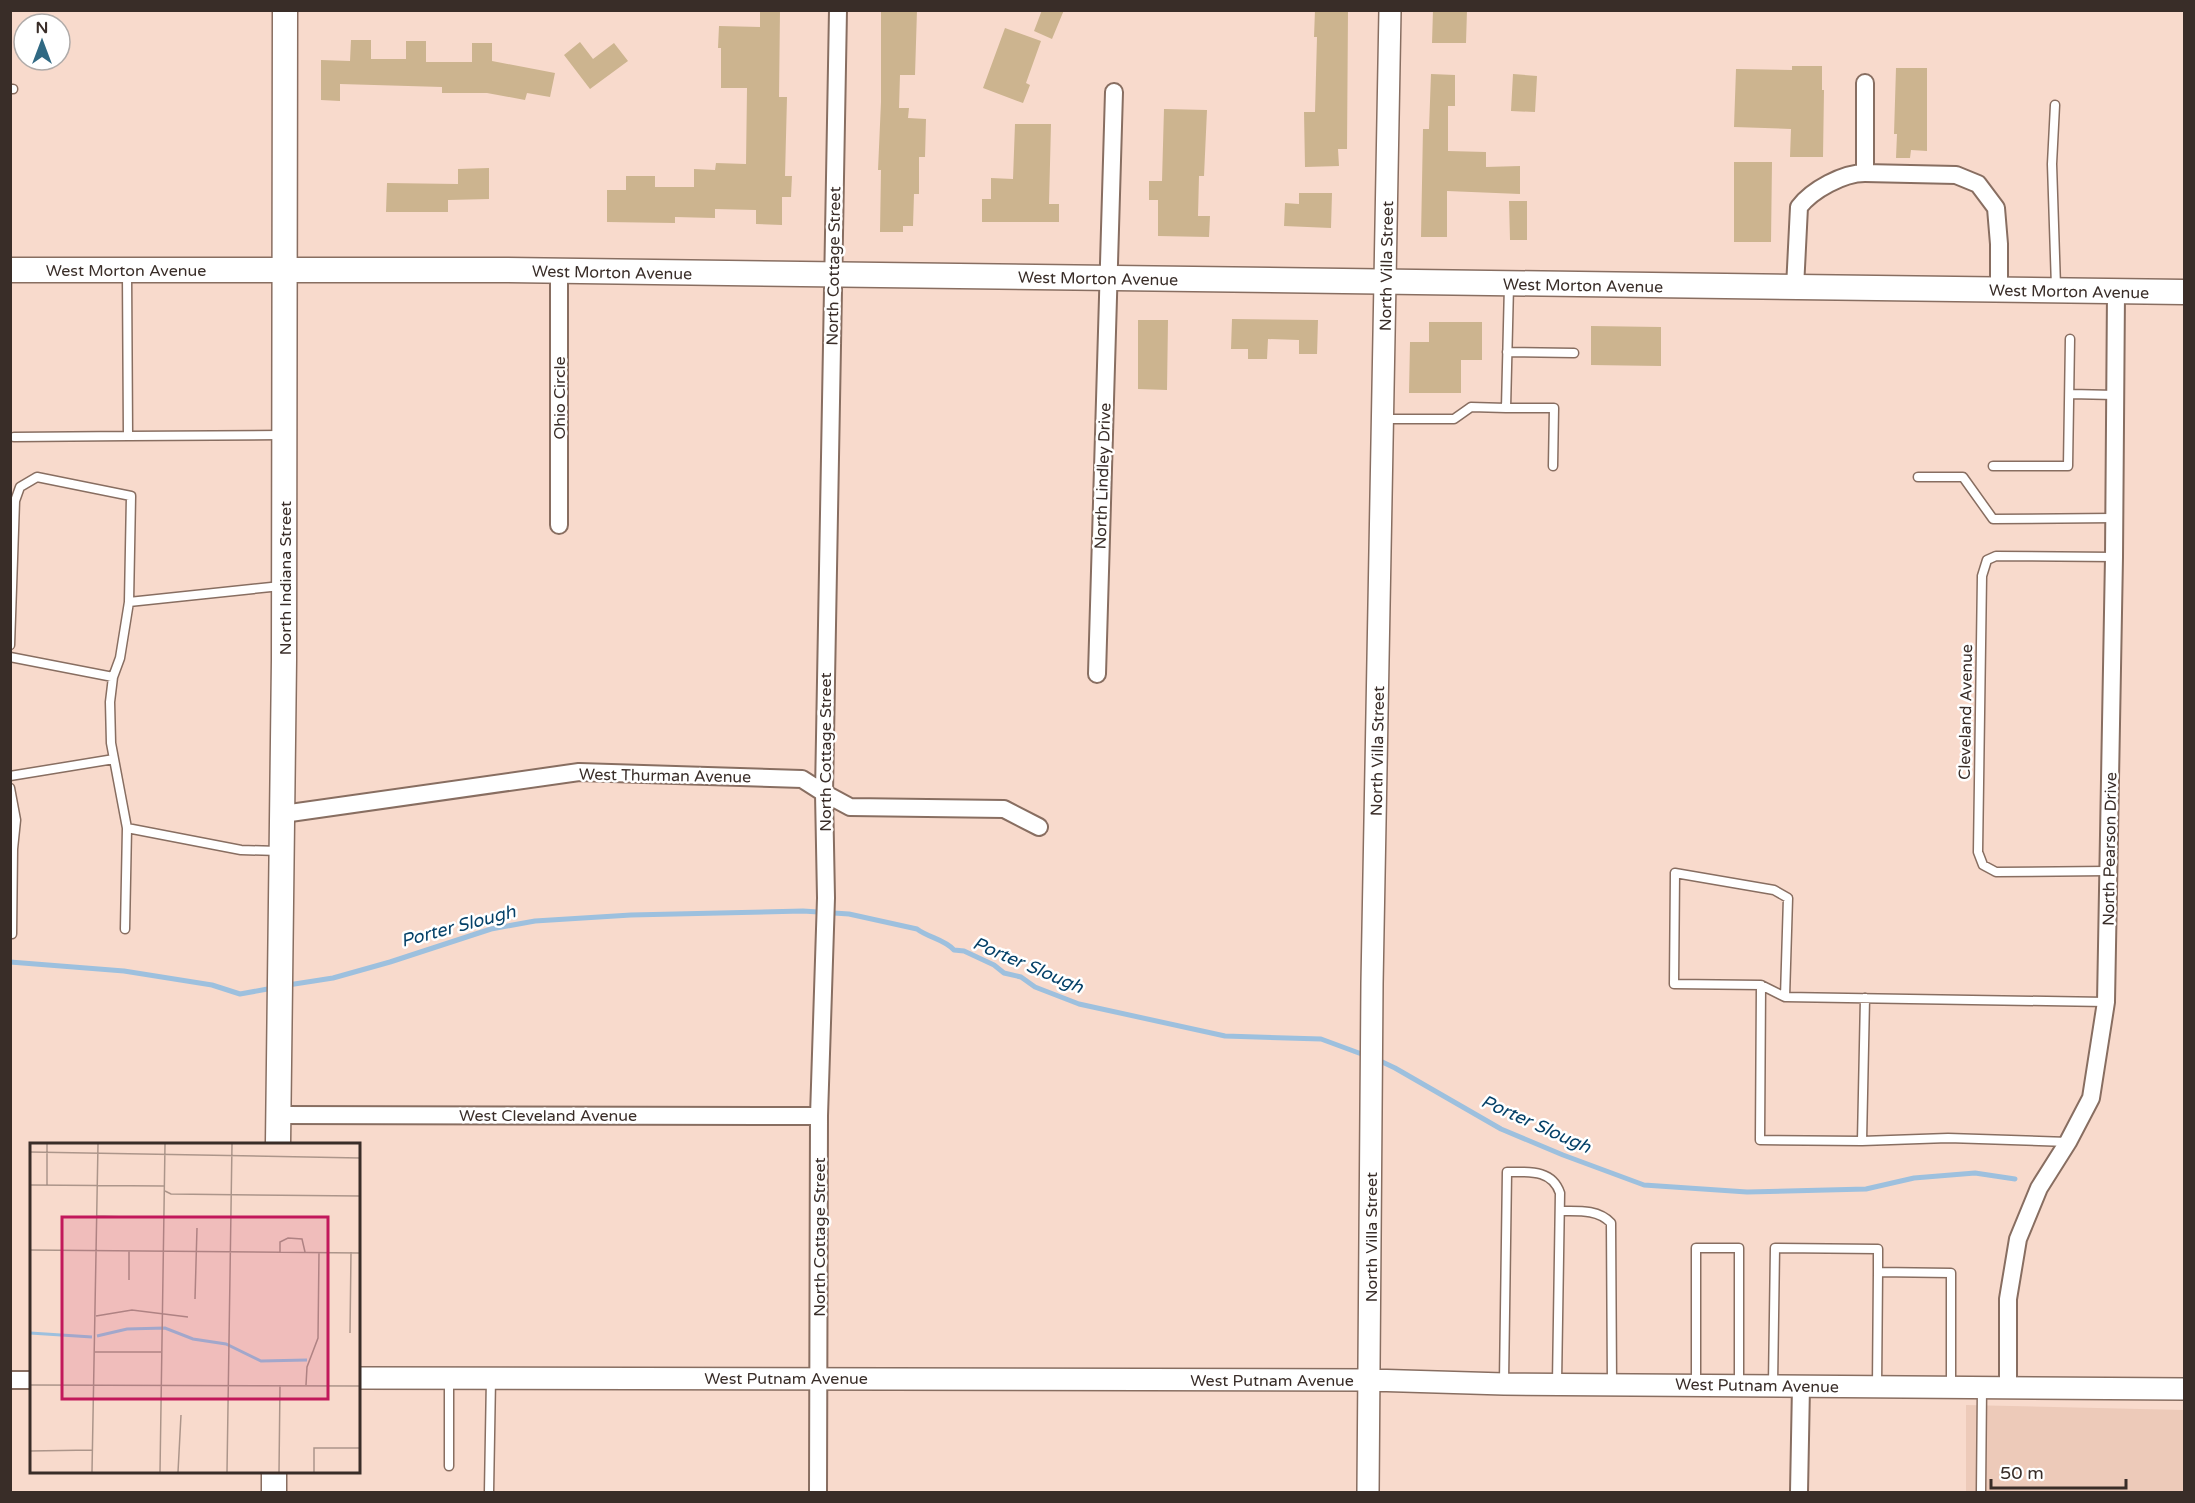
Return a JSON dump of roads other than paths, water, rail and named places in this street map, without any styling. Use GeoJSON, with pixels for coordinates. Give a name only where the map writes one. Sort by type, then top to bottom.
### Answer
{"type":"FeatureCollection","features":[{"type":"Feature","properties":{"kind":"main road","name":"North Indiana Street"},"geometry":{"type":"LineString","coordinates":[[278,1143],[285,585],[285,10]]}},
{"type":"Feature","properties":{"kind":"main road","name":"West Morton Avenue"},"geometry":{"type":"LineString","coordinates":[[10,270],[559,271],[2184,292]]}},
{"type":"Feature","properties":{"kind":"main road"},"geometry":{"type":"LineString","coordinates":[[274,1473],[274,1492]]}},
{"type":"Feature","properties":{"kind":"street","name":"North Cottage Street"},"geometry":{"type":"LineString","coordinates":[[818,1492],[819,1116],[826,898],[824,794],[838,10]]}},
{"type":"Feature","properties":{"kind":"street","name":"North Villa Street"},"geometry":{"type":"LineString","coordinates":[[1368,1492],[1372,1035],[1390,10]]}},
{"type":"Feature","properties":{"kind":"street"},"geometry":{"type":"LineString","coordinates":[[1865,83],[1865,173]]}},
{"type":"Feature","properties":{"kind":"street","name":"North Lindley Drive"},"geometry":{"type":"LineString","coordinates":[[1097,674],[1114,92]]}},
{"type":"Feature","properties":{"kind":"street"},"geometry":{"type":"LineString","coordinates":[[1795,288],[1799,207],[1806,198],[1838,180],[1856,173],[1865,173],[1956,175],[1978,184],[1996,208],[2000,244],[2000,290]]}},
{"type":"Feature","properties":{"kind":"street","name":"Ohio Circle"},"geometry":{"type":"LineString","coordinates":[[559,271],[559,525]]}},
{"type":"Feature","properties":{"kind":"street","name":"North Pearson Drive"},"geometry":{"type":"LineString","coordinates":[[2007,1386],[2008,1299],[2018,1239],[2039,1188],[2068,1142],[2091,1098],[2106,1002],[2116,292]]}},
{"type":"Feature","properties":{"kind":"street","name":"West Thurman Avenue"},"geometry":{"type":"LineString","coordinates":[[283,814],[579,772],[802,779],[824,794],[850,807],[1004,809],[1039,827]]}},
{"type":"Feature","properties":{"kind":"street","name":"West Cleveland Avenue"},"geometry":{"type":"LineString","coordinates":[[278,1114],[819,1116]]}},
{"type":"Feature","properties":{"kind":"street","name":"West Putnam Avenue"},"geometry":{"type":"LineString","coordinates":[[360,1378],[1370,1380],[2184,1389]]}},
{"type":"Feature","properties":{"kind":"street"},"geometry":{"type":"LineString","coordinates":[[10,1380],[30,1380]]}},
{"type":"Feature","properties":{"kind":"street"},"geometry":{"type":"LineString","coordinates":[[1799,1492],[1801,1386]]}},
{"type":"Feature","properties":{"kind":"lane"},"geometry":{"type":"LineString","coordinates":[[2055,105],[2052,164],[2056,291]]}},
{"type":"Feature","properties":{"kind":"lane"},"geometry":{"type":"LineString","coordinates":[[127,270],[128,436]]}},
{"type":"Feature","properties":{"kind":"lane"},"geometry":{"type":"LineString","coordinates":[[1506,408],[1509,284]]}},
{"type":"Feature","properties":{"kind":"lane"},"geometry":{"type":"LineString","coordinates":[[1993,466],[2068,466],[2070,339]]}},
{"type":"Feature","properties":{"kind":"lane"},"geometry":{"type":"LineString","coordinates":[[1507,352],[1574,353]]}},
{"type":"Feature","properties":{"kind":"lane"},"geometry":{"type":"LineString","coordinates":[[2070,394],[2115,395]]}},
{"type":"Feature","properties":{"kind":"lane"},"geometry":{"type":"LineString","coordinates":[[1383,419],[1454,419],[1470,407],[1554,408],[1553,466]]}},
{"type":"Feature","properties":{"kind":"lane"},"geometry":{"type":"LineString","coordinates":[[14,437],[285,435]]}},
{"type":"Feature","properties":{"kind":"lane"},"geometry":{"type":"LineString","coordinates":[[10,645],[15,501],[20,487],[37,477],[131,496],[129,602],[110,702],[111,742],[127,828],[125,929]]}},
{"type":"Feature","properties":{"kind":"lane"},"geometry":{"type":"LineString","coordinates":[[1917,477],[1962,477],[1993,519],[2114,518]]}},
{"type":"Feature","properties":{"kind":"lane","name":"Cleveland Avenue"},"geometry":{"type":"LineString","coordinates":[[2108,871],[1995,872],[1983,866],[1978,852],[1981,588],[1987,560],[1996,556],[2114,557]]}},
{"type":"Feature","properties":{"kind":"lane"},"geometry":{"type":"LineString","coordinates":[[129,602],[285,585]]}},
{"type":"Feature","properties":{"kind":"lane"},"geometry":{"type":"LineString","coordinates":[[10,657],[113,677]]}},
{"type":"Feature","properties":{"kind":"lane"},"geometry":{"type":"LineString","coordinates":[[10,776],[114,759]]}},
{"type":"Feature","properties":{"kind":"lane"},"geometry":{"type":"LineString","coordinates":[[10,788],[16,820],[13,849],[12,934]]}},
{"type":"Feature","properties":{"kind":"lane"},"geometry":{"type":"LineString","coordinates":[[127,828],[241,850],[282,852]]}},
{"type":"Feature","properties":{"kind":"lane"},"geometry":{"type":"LineString","coordinates":[[1785,997],[1788,898],[1774,890],[1675,873],[1674,984],[1761,985],[1785,997],[2106,1002]]}},
{"type":"Feature","properties":{"kind":"lane"},"geometry":{"type":"LineString","coordinates":[[1761,985],[1760,1140],[1862,1141],[1948,1138],[2068,1142]]}},
{"type":"Feature","properties":{"kind":"lane"},"geometry":{"type":"LineString","coordinates":[[1862,1141],[1865,998]]}},
{"type":"Feature","properties":{"kind":"lane"},"geometry":{"type":"LineString","coordinates":[[1503,1383],[1507,1172],[1534,1172],[1548,1176],[1558,1186],[1560,1193],[1557,1383]]}},
{"type":"Feature","properties":{"kind":"lane"},"geometry":{"type":"LineString","coordinates":[[1560,1211],[1590,1212],[1603,1216],[1611,1223],[1612,1384]]}},
{"type":"Feature","properties":{"kind":"lane"},"geometry":{"type":"LineString","coordinates":[[1696,1385],[1696,1248],[1740,1248],[1740,1385]]}},
{"type":"Feature","properties":{"kind":"lane"},"geometry":{"type":"LineString","coordinates":[[1773,1385],[1775,1248],[1878,1249],[1877,1386]]}},
{"type":"Feature","properties":{"kind":"lane"},"geometry":{"type":"LineString","coordinates":[[1878,1272],[1951,1273],[1951,1387]]}},
{"type":"Feature","properties":{"kind":"lane"},"geometry":{"type":"LineString","coordinates":[[449,1378],[449,1466]]}},
{"type":"Feature","properties":{"kind":"lane"},"geometry":{"type":"LineString","coordinates":[[489,1492],[491,1378]]}},
{"type":"Feature","properties":{"kind":"lane"},"geometry":{"type":"LineString","coordinates":[[1981,1492],[1982,1387]]}},
{"type":"Feature","properties":{"kind":"waterway","name":"Porter Slough"},"geometry":{"type":"LineString","coordinates":[[288,985],[333,978],[491,929],[535,921],[631,915],[803,911],[849,914],[917,929],[946,943],[954,950],[964,951],[994,965],[1004,973],[1021,977],[1035,987],[1079,1004],[1225,1036],[1321,1039],[1367,1056]]}},
{"type":"Feature","properties":{"kind":"waterway","name":"Porter Slough"},"geometry":{"type":"LineString","coordinates":[[10,962],[124,971],[212,985],[240,994],[273,988]]}},
{"type":"Feature","properties":{"kind":"waterway","name":"Porter Slough"},"geometry":{"type":"LineString","coordinates":[[1376,1059],[1501,1129],[1644,1185],[1747,1192],[1866,1189],[1914,1178],[1975,1173],[2015,1179]]}}]}
